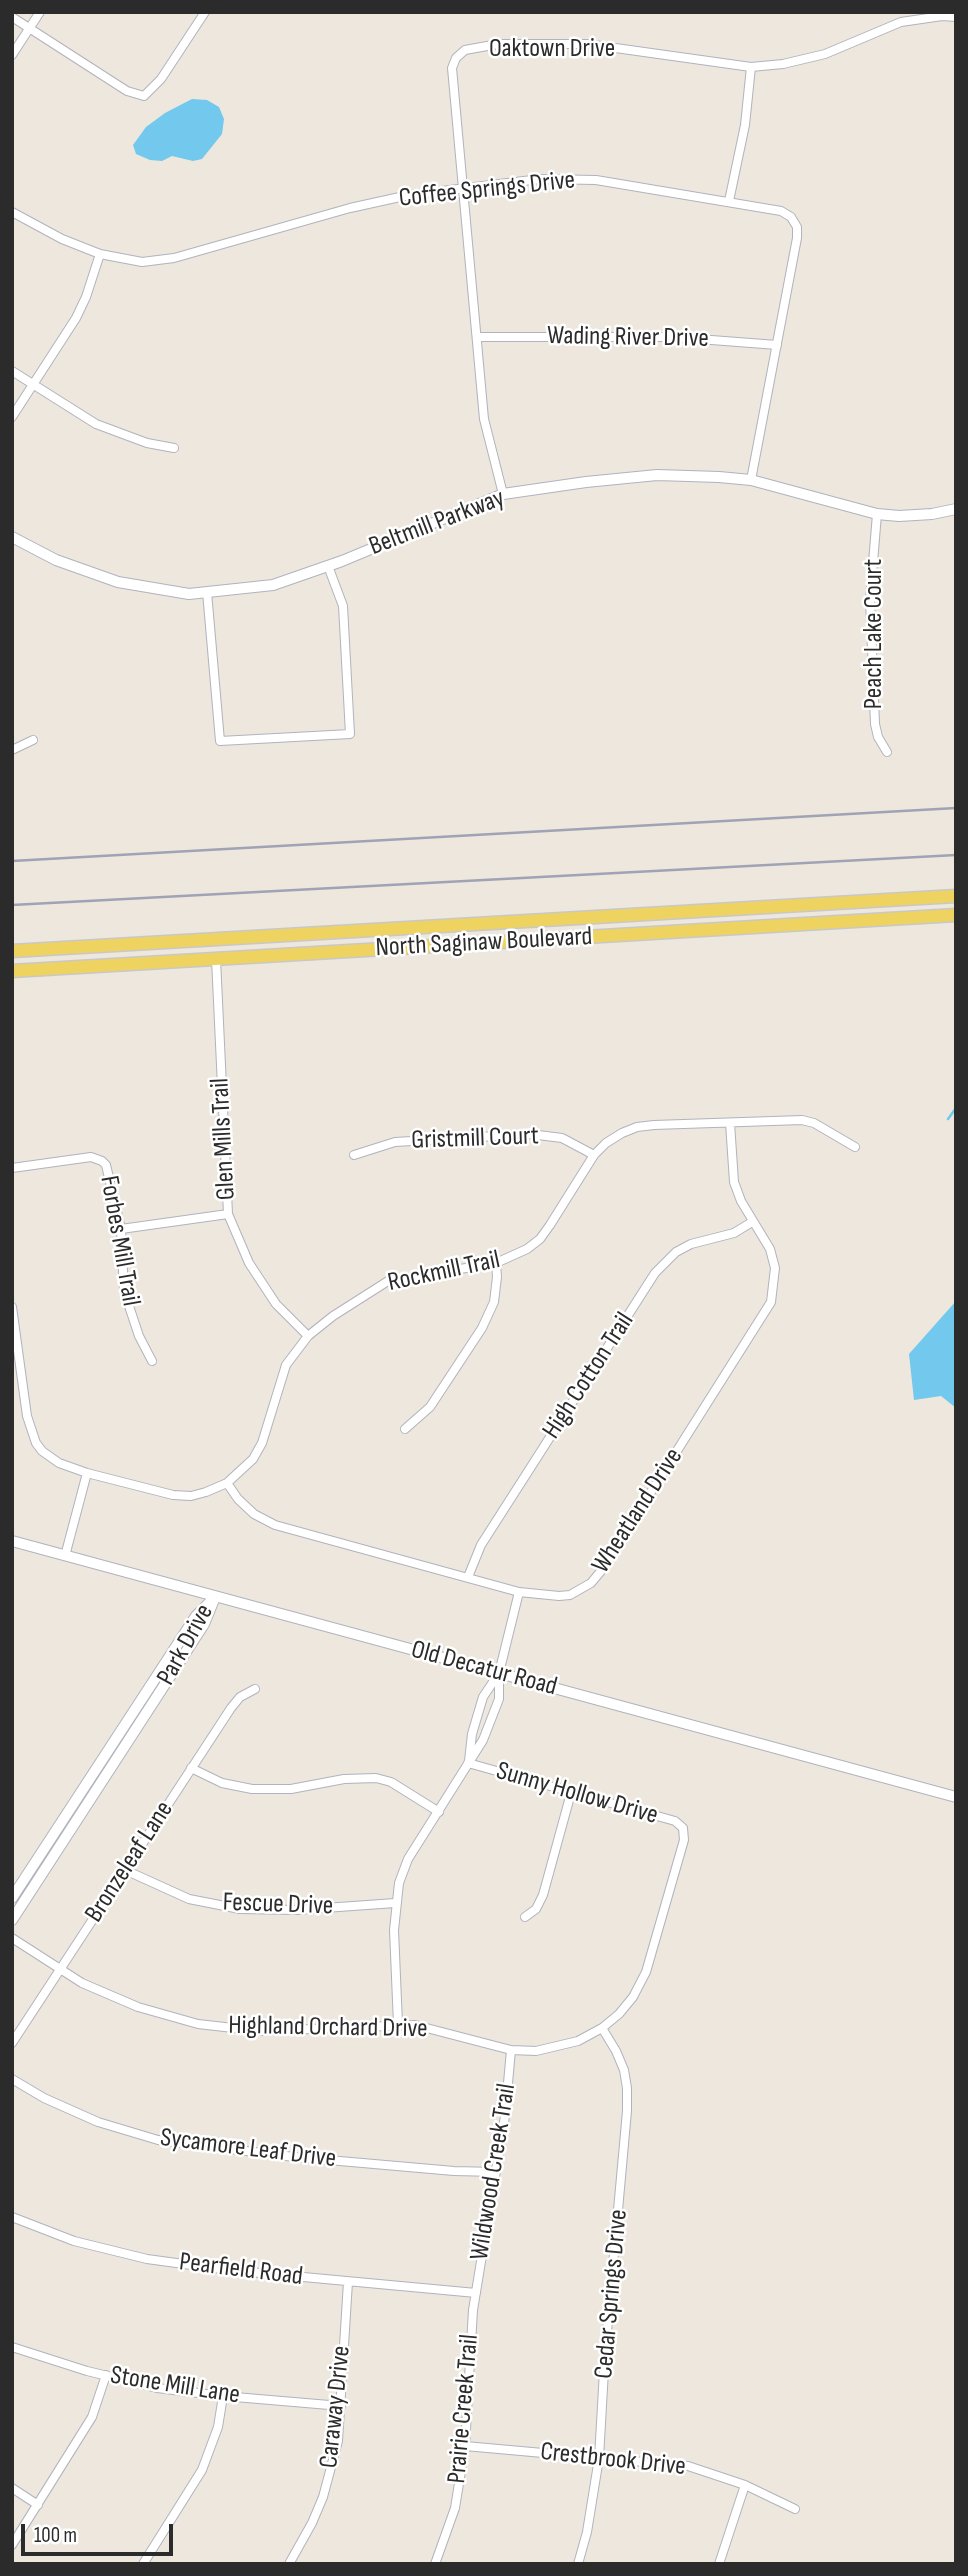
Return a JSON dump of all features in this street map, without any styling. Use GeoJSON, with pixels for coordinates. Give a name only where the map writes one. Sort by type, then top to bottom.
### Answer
{"type":"FeatureCollection","features":[{"type":"Feature","properties":{"kind":"main road","name":"North Saginaw Boulevard"},"geometry":{"type":"LineString","coordinates":[[12,951],[956,896]]}},
{"type":"Feature","properties":{"kind":"main road","name":"North Saginaw Boulevard"},"geometry":{"type":"LineString","coordinates":[[12,971],[956,915]]}},
{"type":"Feature","properties":{"kind":"street"},"geometry":{"type":"LineString","coordinates":[[12,55],[40,12]]}},
{"type":"Feature","properties":{"kind":"street"},"geometry":{"type":"LineString","coordinates":[[12,17],[127,91],[144,96],[161,79],[205,12]]}},
{"type":"Feature","properties":{"kind":"street","name":"Oaktown Drive"},"geometry":{"type":"LineString","coordinates":[[503,494],[484,419],[452,68],[457,58],[466,50],[498,44],[587,44],[751,67],[783,64],[825,54],[901,22],[942,16],[956,17]]}},
{"type":"Feature","properties":{"kind":"street"},"geometry":{"type":"LineString","coordinates":[[729,201],[745,125],[751,67]]}},
{"type":"Feature","properties":{"kind":"street","name":"Coffee Springs Drive"},"geometry":{"type":"LineString","coordinates":[[12,212],[62,239],[100,254],[142,262],[174,258],[350,208],[409,195],[540,179],[596,180],[781,211],[791,217],[797,227],[751,480]]}},
{"type":"Feature","properties":{"kind":"street"},"geometry":{"type":"LineString","coordinates":[[12,417],[76,318],[100,254]]}},
{"type":"Feature","properties":{"kind":"street","name":"Wading River Drive"},"geometry":{"type":"LineString","coordinates":[[478,337],[672,337],[777,345]]}},
{"type":"Feature","properties":{"kind":"street"},"geometry":{"type":"LineString","coordinates":[[12,371],[96,424],[147,443],[174,448]]}},
{"type":"Feature","properties":{"kind":"street","name":"Beltmill Parkway"},"geometry":{"type":"LineString","coordinates":[[12,537],[56,560],[118,582],[189,594],[274,585],[328,566],[503,494],[586,482],[657,475],[719,477],[751,480],[877,514],[932,514],[956,509]]}},
{"type":"Feature","properties":{"kind":"street","name":"Peach Lake Court"},"geometry":{"type":"LineString","coordinates":[[877,514],[870,599],[875,724],[878,737],[887,752]]}},
{"type":"Feature","properties":{"kind":"street"},"geometry":{"type":"LineString","coordinates":[[207,592],[220,741],[350,734],[343,606],[328,566]]}},
{"type":"Feature","properties":{"kind":"street"},"geometry":{"type":"LineString","coordinates":[[12,750],[33,740]]}},
{"type":"Feature","properties":{"kind":"street","name":"Glen Mills Trail"},"geometry":{"type":"LineString","coordinates":[[216,959],[228,1214],[249,1263],[276,1304],[308,1336]]}},
{"type":"Feature","properties":{"kind":"street","name":"Rockmill Trail"},"geometry":{"type":"LineString","coordinates":[[12,1307],[27,1416],[36,1443],[42,1451],[59,1464],[173,1495],[206,1492],[227,1483],[253,1459],[262,1443],[286,1365],[308,1336],[333,1315],[387,1281],[496,1263],[527,1249],[540,1239],[594,1155],[606,1143],[637,1127],[802,1120],[814,1123],[855,1147]]}},
{"type":"Feature","properties":{"kind":"street","name":"Wheatland Drive"},"geometry":{"type":"LineString","coordinates":[[227,1483],[238,1499],[254,1514],[275,1525],[519,1592],[547,1597],[570,1595],[591,1583],[764,1317],[773,1294],[775,1268],[771,1249],[752,1222],[734,1182],[730,1123]]}},
{"type":"Feature","properties":{"kind":"street","name":"Gristmill Court"},"geometry":{"type":"LineString","coordinates":[[354,1155],[396,1142],[530,1134],[562,1138],[594,1155]]}},
{"type":"Feature","properties":{"kind":"street","name":"Forbes Mill Trail"},"geometry":{"type":"LineString","coordinates":[[12,1168],[91,1157],[106,1165],[121,1229],[124,1291],[139,1335],[152,1360]]}},
{"type":"Feature","properties":{"kind":"street"},"geometry":{"type":"LineString","coordinates":[[121,1229],[228,1214]]}},
{"type":"Feature","properties":{"kind":"street","name":"High Cotton Trail"},"geometry":{"type":"LineString","coordinates":[[468,1577],[481,1545],[655,1273],[676,1252],[691,1244],[734,1233],[752,1222]]}},
{"type":"Feature","properties":{"kind":"street"},"geometry":{"type":"LineString","coordinates":[[405,1429],[430,1407],[482,1328],[497,1290],[496,1263]]}},
{"type":"Feature","properties":{"kind":"street"},"geometry":{"type":"LineString","coordinates":[[65,1556],[87,1473]]}},
{"type":"Feature","properties":{"kind":"street","name":"Old Decatur Road"},"geometry":{"type":"LineString","coordinates":[[12,1541],[956,1797]]}},
{"type":"Feature","properties":{"kind":"street"},"geometry":{"type":"LineString","coordinates":[[398,2024],[395,1903],[399,1883],[408,1860],[483,1740],[499,1699],[499,1673],[519,1592]]}},
{"type":"Feature","properties":{"kind":"street","name":"Park Drive"},"geometry":{"type":"LineString","coordinates":[[12,1898],[196,1616],[215,1597]]}},
{"type":"Feature","properties":{"kind":"street","name":"Park Drive"},"geometry":{"type":"LineString","coordinates":[[12,1920],[204,1624],[215,1597]]}},
{"type":"Feature","properties":{"kind":"street"},"geometry":{"type":"LineString","coordinates":[[468,1763],[471,1734],[482,1697],[499,1673]]}},
{"type":"Feature","properties":{"kind":"street","name":"Bronzeleaf Lane"},"geometry":{"type":"LineString","coordinates":[[12,2043],[230,1708],[240,1697],[255,1689]]}},
{"type":"Feature","properties":{"kind":"street","name":"Sunny Hollow Drive"},"geometry":{"type":"LineString","coordinates":[[468,1763],[675,1821],[683,1828]]}},
{"type":"Feature","properties":{"kind":"street"},"geometry":{"type":"LineString","coordinates":[[191,1768],[222,1783],[252,1789],[291,1789],[344,1779],[376,1778],[391,1782],[439,1812]]}},
{"type":"Feature","properties":{"kind":"street"},"geometry":{"type":"LineString","coordinates":[[525,1917],[536,1909],[543,1895],[571,1793]]}},
{"type":"Feature","properties":{"kind":"street","name":"Highland Orchard Drive"},"geometry":{"type":"LineString","coordinates":[[12,1938],[82,1983],[138,2007],[198,2024],[260,2031],[362,2028],[398,2024],[429,2027],[511,2050],[558,2048],[602,2028],[634,1997],[646,1972],[684,1840],[683,1828]]}},
{"type":"Feature","properties":{"kind":"street","name":"Fescue Drive"},"geometry":{"type":"LineString","coordinates":[[125,1870],[189,1899],[240,1909],[297,1910],[395,1903]]}},
{"type":"Feature","properties":{"kind":"street","name":"Cedar Springs Drive"},"geometry":{"type":"LineString","coordinates":[[578,2564],[587,2532],[599,2458],[627,2088],[624,2070],[602,2028]]}},
{"type":"Feature","properties":{"kind":"street","name":"Wildwood Creek Trail"},"geometry":{"type":"LineString","coordinates":[[475,2293],[505,2116],[511,2050]]}},
{"type":"Feature","properties":{"kind":"street","name":"Sycamore Leaf Drive"},"geometry":{"type":"LineString","coordinates":[[12,2080],[44,2098],[98,2122],[158,2140],[294,2157],[496,2172]]}},
{"type":"Feature","properties":{"kind":"street","name":"Pearfield Road"},"geometry":{"type":"LineString","coordinates":[[12,2217],[74,2241],[147,2259],[348,2282],[475,2293]]}},
{"type":"Feature","properties":{"kind":"street","name":"Caraway Drive"},"geometry":{"type":"LineString","coordinates":[[289,2564],[323,2497],[338,2441],[348,2282]]}},
{"type":"Feature","properties":{"kind":"street","name":"Prairie Creek Trail"},"geometry":{"type":"LineString","coordinates":[[435,2564],[455,2508],[466,2446],[475,2293]]}},
{"type":"Feature","properties":{"kind":"street","name":"Stone Mill Lane"},"geometry":{"type":"LineString","coordinates":[[12,2347],[157,2388],[341,2406]]}},
{"type":"Feature","properties":{"kind":"street"},"geometry":{"type":"LineString","coordinates":[[12,2545],[92,2417],[106,2375]]}},
{"type":"Feature","properties":{"kind":"street"},"geometry":{"type":"LineString","coordinates":[[143,2564],[202,2470],[218,2427],[223,2396]]}},
{"type":"Feature","properties":{"kind":"street","name":"Crestbrook Drive"},"geometry":{"type":"LineString","coordinates":[[466,2446],[688,2466],[745,2484],[795,2509]]}},
{"type":"Feature","properties":{"kind":"street"},"geometry":{"type":"LineString","coordinates":[[719,2564],[745,2484]]}},
{"type":"Feature","properties":{"kind":"street"},"geometry":{"type":"LineString","coordinates":[[12,2488],[38,2505]]}},
{"type":"Feature","properties":{"kind":"water"},"geometry":{"type":"Polygon","coordinates":[[[192,99],[207,100],[219,107],[224,119],[222,134],[202,159],[193,161],[172,156],[162,161],[150,160],[136,154],[133,145],[146,127],[192,99]]]}},
{"type":"Feature","properties":{"kind":"water"},"geometry":{"type":"Polygon","coordinates":[[[956,1301],[956,1408],[941,1396],[914,1400],[909,1354],[956,1301]]]}},
{"type":"Feature","properties":{"kind":"waterway"},"geometry":{"type":"LineString","coordinates":[[948,1119],[956,1108]]}},
{"type":"Feature","properties":{"kind":"railway"},"geometry":{"type":"LineString","coordinates":[[12,861],[956,808]]}},
{"type":"Feature","properties":{"kind":"railway"},"geometry":{"type":"LineString","coordinates":[[12,905],[956,855]]}}]}
